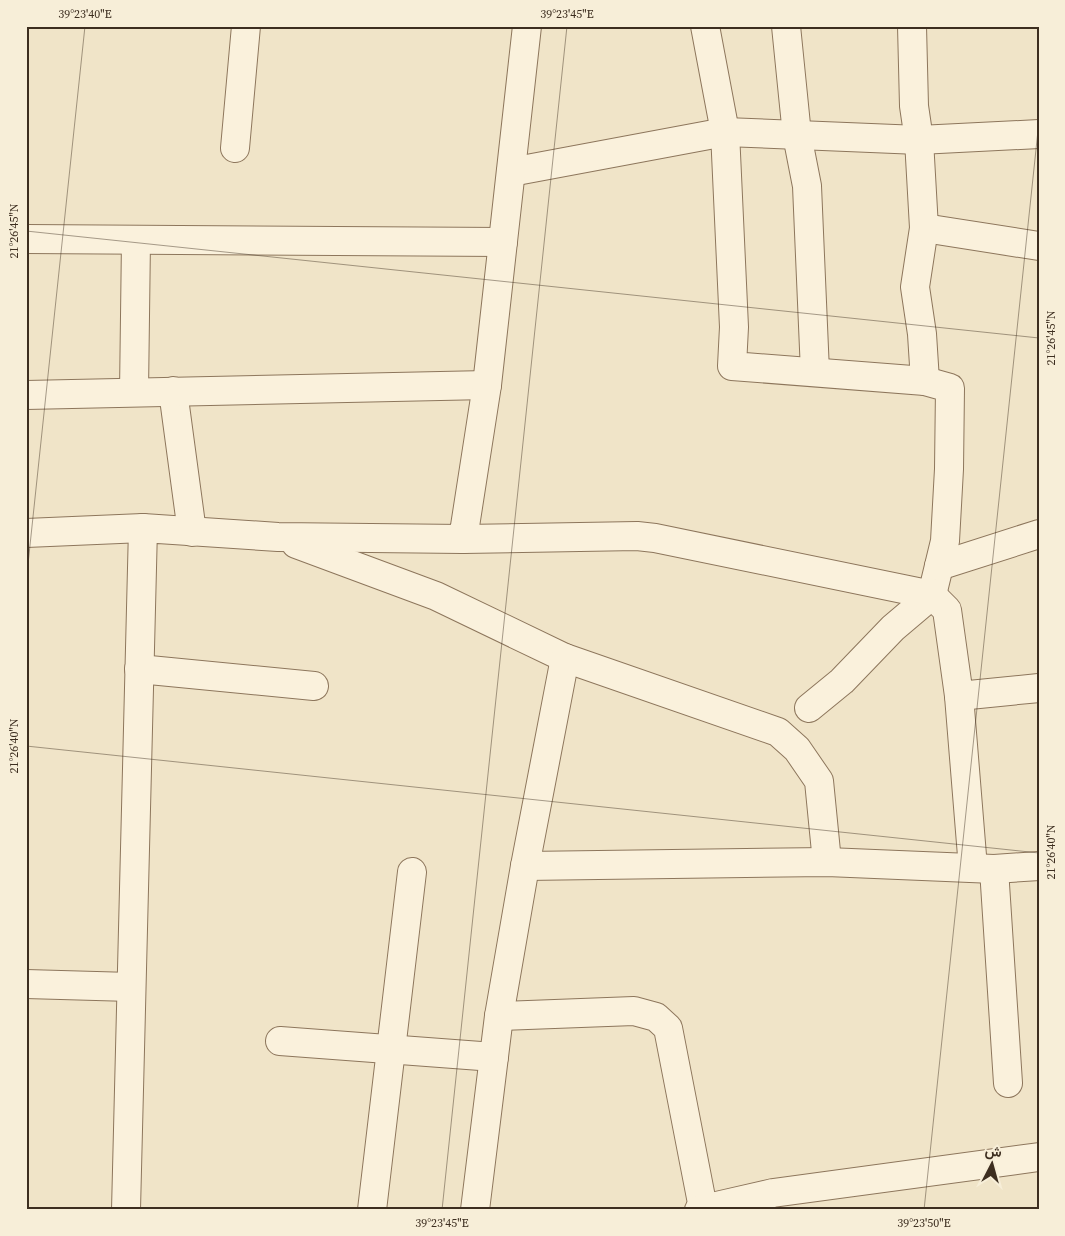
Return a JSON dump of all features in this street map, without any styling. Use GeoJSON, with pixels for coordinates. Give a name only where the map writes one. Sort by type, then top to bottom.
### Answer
{"type":"FeatureCollection","features":[{"type":"Feature","properties":{"kind":"street"},"geometry":{"type":"LineString","coordinates":[[235,148],[246,26]]}},
{"type":"Feature","properties":{"kind":"street"},"geometry":{"type":"LineString","coordinates":[[464,539],[487,385],[527,26]]}},
{"type":"Feature","properties":{"kind":"street"},"geometry":{"type":"LineString","coordinates":[[786,26],[797,135],[807,186],[815,372]]}},
{"type":"Feature","properties":{"kind":"street"},"geometry":{"type":"LineString","coordinates":[[912,26],[914,106],[919,140],[924,228],[915,287],[922,334],[925,381]]}},
{"type":"Feature","properties":{"kind":"street"},"geometry":{"type":"LineString","coordinates":[[712,27],[725,132],[734,327],[732,366],[925,381],[950,388],[949,478],[945,541],[932,595],[893,628],[842,681],[809,708]]}},
{"type":"Feature","properties":{"kind":"street"},"geometry":{"type":"LineString","coordinates":[[511,172],[725,132],[919,140],[1039,134]]}},
{"type":"Feature","properties":{"kind":"street"},"geometry":{"type":"LineString","coordinates":[[924,228],[1039,246]]}},
{"type":"Feature","properties":{"kind":"street"},"geometry":{"type":"LineString","coordinates":[[26,239],[503,242]]}},
{"type":"Feature","properties":{"kind":"street"},"geometry":{"type":"LineString","coordinates":[[134,392],[136,240]]}},
{"type":"Feature","properties":{"kind":"street"},"geometry":{"type":"LineString","coordinates":[[26,395],[487,385]]}},
{"type":"Feature","properties":{"kind":"street"},"geometry":{"type":"LineString","coordinates":[[173,391],[192,532]]}},
{"type":"Feature","properties":{"kind":"street"},"geometry":{"type":"LineString","coordinates":[[126,1210],[143,528]]}},
{"type":"Feature","properties":{"kind":"street"},"geometry":{"type":"LineString","coordinates":[[26,533],[143,528],[278,537],[464,539],[636,536],[655,538],[932,595],[948,610],[984,869],[1008,1083]]}},
{"type":"Feature","properties":{"kind":"street"},"geometry":{"type":"LineString","coordinates":[[939,566],[1039,534]]}},
{"type":"Feature","properties":{"kind":"street"},"geometry":{"type":"LineString","coordinates":[[278,537],[436,596],[565,658],[778,732],[797,749],[819,781],[826,862]]}},
{"type":"Feature","properties":{"kind":"street"},"geometry":{"type":"LineString","coordinates":[[474,1210],[499,1016],[525,866],[565,658]]}},
{"type":"Feature","properties":{"kind":"street"},"geometry":{"type":"LineString","coordinates":[[139,669],[314,686]]}},
{"type":"Feature","properties":{"kind":"street"},"geometry":{"type":"LineString","coordinates":[[959,696],[1039,688]]}},
{"type":"Feature","properties":{"kind":"street"},"geometry":{"type":"LineString","coordinates":[[525,866],[826,862],[984,869],[1039,866]]}},
{"type":"Feature","properties":{"kind":"street"},"geometry":{"type":"LineString","coordinates":[[372,1210],[412,872]]}},
{"type":"Feature","properties":{"kind":"street"},"geometry":{"type":"LineString","coordinates":[[26,984],[131,987]]}},
{"type":"Feature","properties":{"kind":"street"},"geometry":{"type":"LineString","coordinates":[[499,1016],[634,1011],[656,1017],[662,1022],[668,1028],[701,1209],[773,1193],[1039,1157]]}},
{"type":"Feature","properties":{"kind":"street"},"geometry":{"type":"LineString","coordinates":[[280,1041],[390,1051],[494,1057]]}}]}
